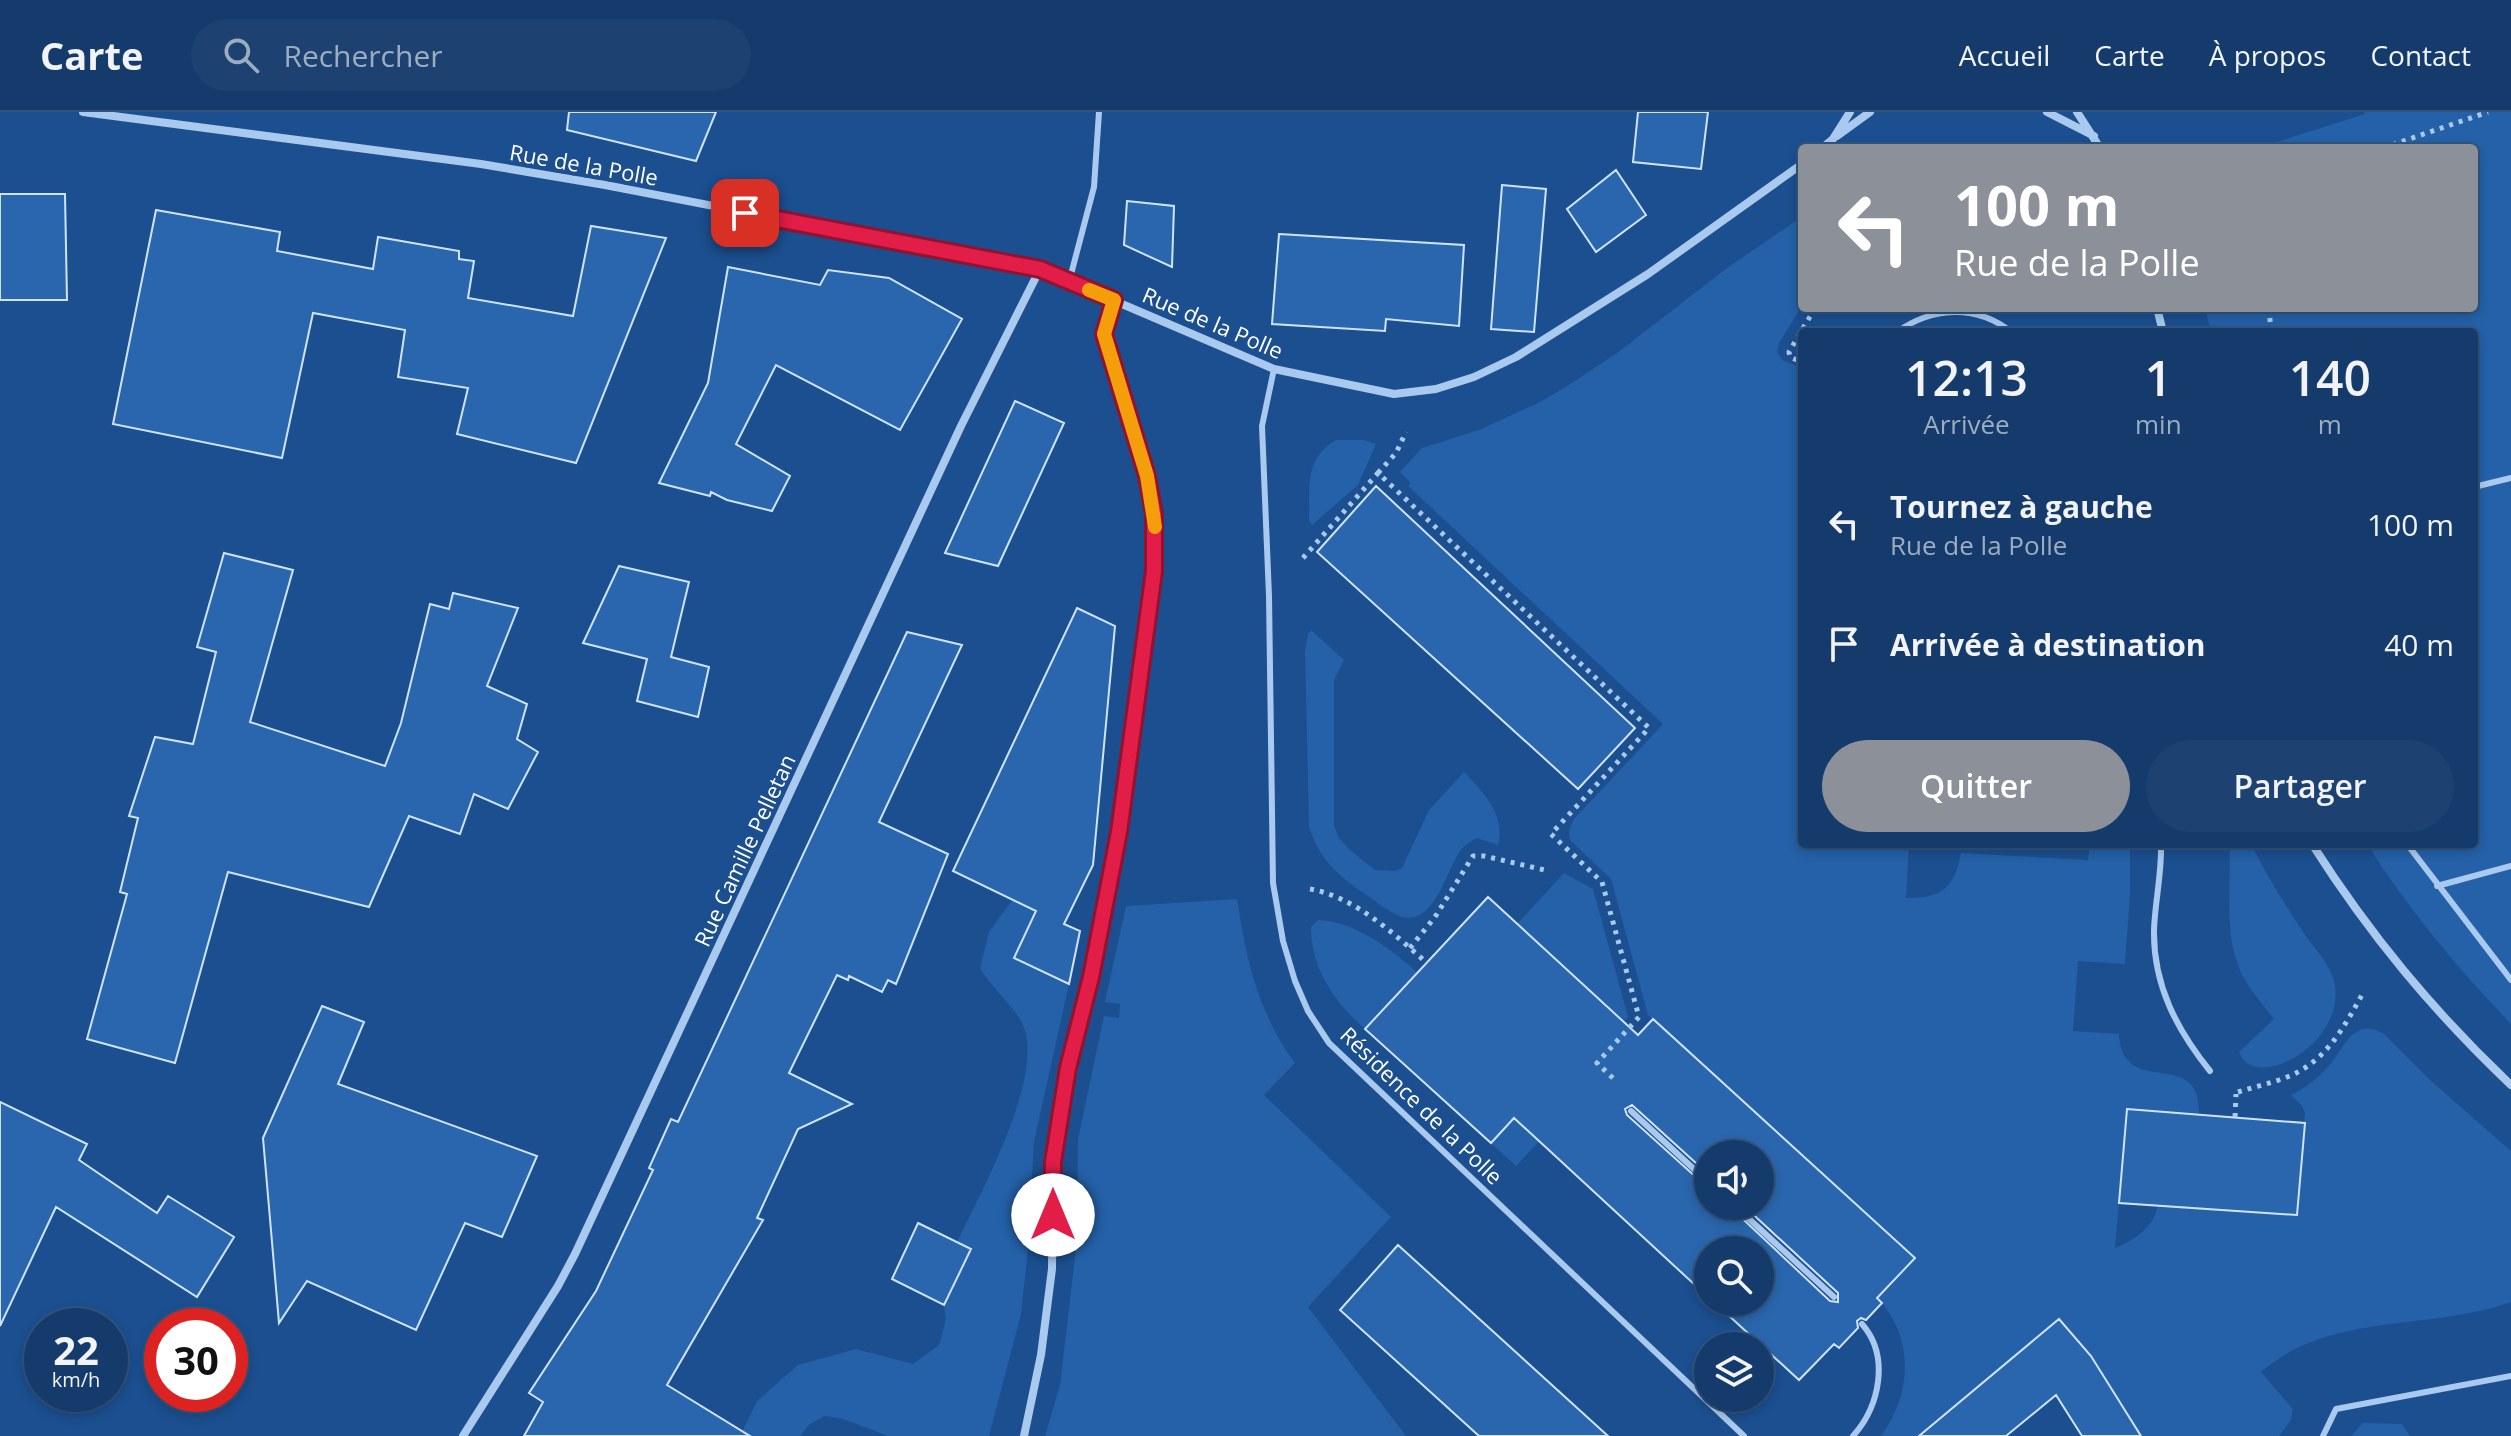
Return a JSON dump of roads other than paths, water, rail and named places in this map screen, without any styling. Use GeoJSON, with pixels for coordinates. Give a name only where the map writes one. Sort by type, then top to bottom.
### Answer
{"type":"FeatureCollection","features":[{"type":"Feature","properties":{"kind":"street","name":"Rue de la Polle"},"geometry":{"type":"LineString","coordinates":[[83,112],[512,169],[1040,269],[1274,369],[1394,394],[1436,389],[1474,377],[1516,357],[1648,274],[1798,167]]}},
{"type":"Feature","properties":{"kind":"street"},"geometry":{"type":"LineString","coordinates":[[1833,139],[1850,112]]}},
{"type":"Feature","properties":{"kind":"street"},"geometry":{"type":"LineString","coordinates":[[1827,144],[1870,112]]}},
{"type":"Feature","properties":{"kind":"street"},"geometry":{"type":"LineString","coordinates":[[2047,112],[2094,136]]}},
{"type":"Feature","properties":{"kind":"street"},"geometry":{"type":"LineString","coordinates":[[2077,112],[2098,144]]}},
{"type":"Feature","properties":{"kind":"street","name":"Rue Camille Pelletan"},"geometry":{"type":"LineString","coordinates":[[463,1436],[575,1254],[961,426],[1040,269]]}},
{"type":"Feature","properties":{"kind":"street"},"geometry":{"type":"LineString","coordinates":[[1024,1436],[1041,1355],[1052,1269],[1053,1162],[1068,1068],[1091,977],[1119,832],[1154,571],[1154,514],[1147,476],[1104,334],[1114,300]]}},
{"type":"Feature","properties":{"kind":"street"},"geometry":{"type":"LineString","coordinates":[[2315,848],[2371,931],[2414,985],[2456,1033],[2511,1085]]}},
{"type":"Feature","properties":{"kind":"lane"},"geometry":{"type":"LineString","coordinates":[[1069,282],[1094,187],[1099,112]]}},
{"type":"Feature","properties":{"kind":"lane"},"geometry":{"type":"LineString","coordinates":[[1904,328],[1919,319],[1950,312]]}},
{"type":"Feature","properties":{"kind":"lane"},"geometry":{"type":"LineString","coordinates":[[1966,312],[1998,322],[2006,328]]}},
{"type":"Feature","properties":{"kind":"lane","name":"Résidence de la Polle"},"geometry":{"type":"LineString","coordinates":[[1274,369],[1262,426],[1269,596],[1273,883],[1283,941],[1308,1011],[1329,1043],[1744,1436]]}},
{"type":"Feature","properties":{"kind":"lane"},"geometry":{"type":"LineString","coordinates":[[2478,486],[2511,478]]}},
{"type":"Feature","properties":{"kind":"lane"},"geometry":{"type":"LineString","coordinates":[[2161,848],[2154,933],[2160,978],[2165,1000],[2179,1029],[2210,1071]]}},
{"type":"Feature","properties":{"kind":"lane"},"geometry":{"type":"LineString","coordinates":[[2410,848],[2511,980]]}},
{"type":"Feature","properties":{"kind":"lane"},"geometry":{"type":"LineString","coordinates":[[2437,886],[2511,866]]}},
{"type":"Feature","properties":{"kind":"lane"},"geometry":{"type":"LineString","coordinates":[[1631,1111],[1694,1169]]}},
{"type":"Feature","properties":{"kind":"lane"},"geometry":{"type":"LineString","coordinates":[[1750,1220],[1834,1297]]}},
{"type":"Feature","properties":{"kind":"lane"},"geometry":{"type":"LineString","coordinates":[[1853,1436],[1871,1412],[1878,1375],[1878,1353],[1862,1324]]}},
{"type":"Feature","properties":{"kind":"lane"},"geometry":{"type":"LineString","coordinates":[[2323,1436],[2336,1409],[2511,1376]]}}]}
